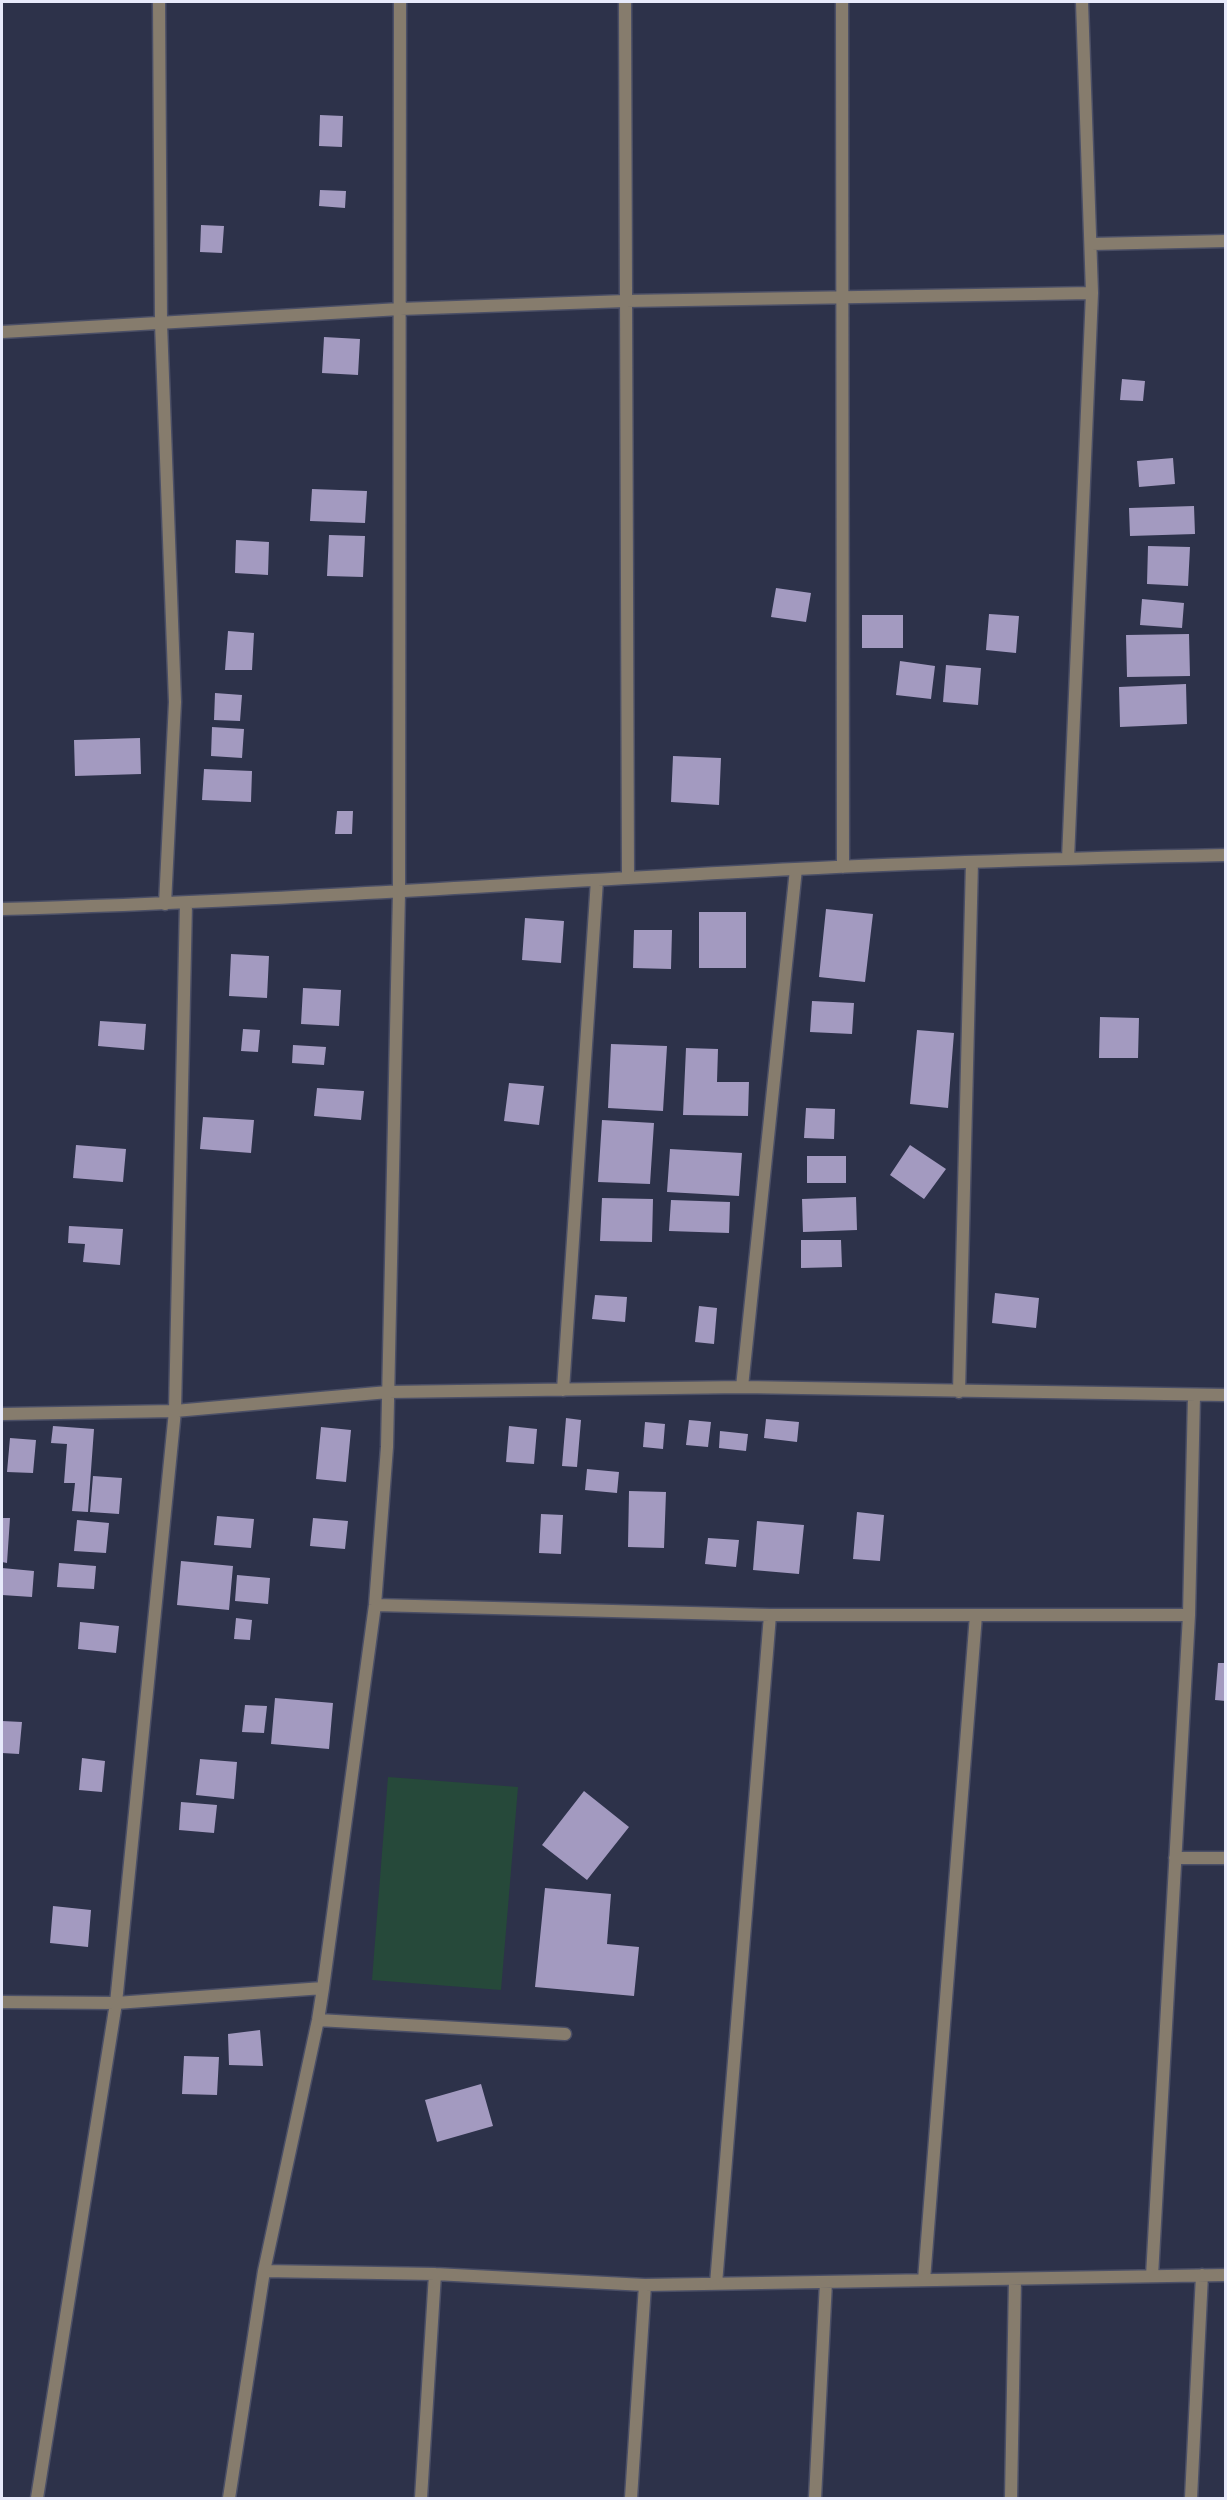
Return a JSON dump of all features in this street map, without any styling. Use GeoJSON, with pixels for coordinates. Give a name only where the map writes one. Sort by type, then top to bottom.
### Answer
{"type":"FeatureCollection","features":[{"type":"Feature","properties":{"kind":"street"},"geometry":{"type":"LineString","coordinates":[[159,2],[161,323],[175,702],[165,904]]}},
{"type":"Feature","properties":{"kind":"street"},"geometry":{"type":"LineString","coordinates":[[229,2499],[264,2271],[323,1988],[375,1605],[387,1447],[399,893],[400,2]]}},
{"type":"Feature","properties":{"kind":"street"},"geometry":{"type":"LineString","coordinates":[[625,2],[628,878]]}},
{"type":"Feature","properties":{"kind":"street"},"geometry":{"type":"LineString","coordinates":[[842,2],[843,867]]}},
{"type":"Feature","properties":{"kind":"street"},"geometry":{"type":"LineString","coordinates":[[1068,859],[1092,293],[1082,2]]}},
{"type":"Feature","properties":{"kind":"street"},"geometry":{"type":"LineString","coordinates":[[1091,244],[1226,241]]}},
{"type":"Feature","properties":{"kind":"street"},"geometry":{"type":"LineString","coordinates":[[2,332],[400,309],[626,301],[1092,293]]}},
{"type":"Feature","properties":{"kind":"street"},"geometry":{"type":"LineString","coordinates":[[2,909],[399,893],[796,869],[1226,855]]}},
{"type":"Feature","properties":{"kind":"street"},"geometry":{"type":"LineString","coordinates":[[959,1392],[972,862]]}},
{"type":"Feature","properties":{"kind":"street"},"geometry":{"type":"LineString","coordinates":[[742,1387],[796,869]]}},
{"type":"Feature","properties":{"kind":"street"},"geometry":{"type":"LineString","coordinates":[[563,1390],[597,880]]}},
{"type":"Feature","properties":{"kind":"street"},"geometry":{"type":"LineString","coordinates":[[37,2499],[116,2003],[175,1411],[186,903]]}},
{"type":"Feature","properties":{"kind":"street"},"geometry":{"type":"LineString","coordinates":[[2,1414],[175,1411],[388,1392],[742,1387],[1226,1395]]}},
{"type":"Feature","properties":{"kind":"street"},"geometry":{"type":"LineString","coordinates":[[1152,2276],[1189,1615],[1194,1396]]}},
{"type":"Feature","properties":{"kind":"street"},"geometry":{"type":"LineString","coordinates":[[375,1605],[770,1615],[1189,1615]]}},
{"type":"Feature","properties":{"kind":"street"},"geometry":{"type":"LineString","coordinates":[[716,2284],[770,1615]]}},
{"type":"Feature","properties":{"kind":"street"},"geometry":{"type":"LineString","coordinates":[[924,2280],[976,1615]]}},
{"type":"Feature","properties":{"kind":"street"},"geometry":{"type":"LineString","coordinates":[[1175,1858],[1226,1858]]}},
{"type":"Feature","properties":{"kind":"street"},"geometry":{"type":"LineString","coordinates":[[2,2002],[116,2003],[323,1988]]}},
{"type":"Feature","properties":{"kind":"street"},"geometry":{"type":"LineString","coordinates":[[318,2020],[565,2034]]}},
{"type":"Feature","properties":{"kind":"street"},"geometry":{"type":"LineString","coordinates":[[264,2271],[435,2274],[645,2285],[1226,2275]]}},
{"type":"Feature","properties":{"kind":"street"},"geometry":{"type":"LineString","coordinates":[[421,2499],[435,2274]]}},
{"type":"Feature","properties":{"kind":"street"},"geometry":{"type":"LineString","coordinates":[[1191,2499],[1202,2275]]}},
{"type":"Feature","properties":{"kind":"street"},"geometry":{"type":"LineString","coordinates":[[1011,2499],[1015,2279]]}},
{"type":"Feature","properties":{"kind":"street"},"geometry":{"type":"LineString","coordinates":[[815,2499],[826,2282]]}},
{"type":"Feature","properties":{"kind":"street"},"geometry":{"type":"LineString","coordinates":[[631,2499],[645,2285]]}},
{"type":"Feature","properties":{"kind":"green space"},"geometry":{"type":"Polygon","coordinates":[[[388,1777],[518,1787],[501,1990],[372,1980],[388,1777]]]}},
{"type":"Feature","properties":{"kind":"building"},"geometry":{"type":"Polygon","coordinates":[[[320,115],[343,116],[342,147],[319,146],[320,115]]]}},
{"type":"Feature","properties":{"kind":"building"},"geometry":{"type":"Polygon","coordinates":[[[320,190],[346,191],[345,208],[319,206],[320,190]]]}},
{"type":"Feature","properties":{"kind":"building"},"geometry":{"type":"Polygon","coordinates":[[[201,225],[224,226],[222,253],[200,252],[201,225]]]}},
{"type":"Feature","properties":{"kind":"building"},"geometry":{"type":"Polygon","coordinates":[[[324,337],[360,339],[358,375],[322,373],[324,337]]]}},
{"type":"Feature","properties":{"kind":"building"},"geometry":{"type":"Polygon","coordinates":[[[1122,379],[1145,381],[1143,401],[1120,400],[1122,379]]]}},
{"type":"Feature","properties":{"kind":"building"},"geometry":{"type":"Polygon","coordinates":[[[1173,458],[1175,484],[1139,487],[1137,461],[1173,458]]]}},
{"type":"Feature","properties":{"kind":"building"},"geometry":{"type":"Polygon","coordinates":[[[312,489],[367,491],[365,523],[310,521],[312,489]]]}},
{"type":"Feature","properties":{"kind":"building"},"geometry":{"type":"Polygon","coordinates":[[[1194,506],[1195,534],[1130,536],[1129,508],[1194,506]]]}},
{"type":"Feature","properties":{"kind":"building"},"geometry":{"type":"Polygon","coordinates":[[[329,535],[365,536],[363,577],[327,576],[329,535]]]}},
{"type":"Feature","properties":{"kind":"building"},"geometry":{"type":"Polygon","coordinates":[[[236,540],[269,542],[268,575],[235,573],[236,540]]]}},
{"type":"Feature","properties":{"kind":"building"},"geometry":{"type":"Polygon","coordinates":[[[1148,546],[1190,547],[1188,586],[1147,584],[1148,546]]]}},
{"type":"Feature","properties":{"kind":"building"},"geometry":{"type":"Polygon","coordinates":[[[776,588],[811,593],[806,622],[771,617],[776,588]]]}},
{"type":"Feature","properties":{"kind":"building"},"geometry":{"type":"Polygon","coordinates":[[[1142,599],[1184,603],[1182,628],[1140,625],[1142,599]]]}},
{"type":"Feature","properties":{"kind":"building"},"geometry":{"type":"Polygon","coordinates":[[[989,614],[1019,616],[1016,653],[986,650],[989,614]]]}},
{"type":"Feature","properties":{"kind":"building"},"geometry":{"type":"Polygon","coordinates":[[[862,615],[903,615],[903,648],[862,648],[862,615]]]}},
{"type":"Feature","properties":{"kind":"building"},"geometry":{"type":"Polygon","coordinates":[[[228,631],[254,633],[252,670],[225,670],[228,631]]]}},
{"type":"Feature","properties":{"kind":"building"},"geometry":{"type":"Polygon","coordinates":[[[1189,634],[1190,676],[1127,677],[1126,635],[1189,634]]]}},
{"type":"Feature","properties":{"kind":"building"},"geometry":{"type":"Polygon","coordinates":[[[900,661],[935,666],[931,699],[896,695],[900,661]]]}},
{"type":"Feature","properties":{"kind":"building"},"geometry":{"type":"Polygon","coordinates":[[[946,665],[981,668],[978,705],[943,702],[946,665]]]}},
{"type":"Feature","properties":{"kind":"building"},"geometry":{"type":"Polygon","coordinates":[[[1186,684],[1187,724],[1120,727],[1119,687],[1186,684]]]}},
{"type":"Feature","properties":{"kind":"building"},"geometry":{"type":"Polygon","coordinates":[[[215,693],[242,695],[240,721],[214,720],[215,693]]]}},
{"type":"Feature","properties":{"kind":"building"},"geometry":{"type":"Polygon","coordinates":[[[212,727],[244,729],[242,758],[211,756],[212,727]]]}},
{"type":"Feature","properties":{"kind":"building"},"geometry":{"type":"Polygon","coordinates":[[[140,738],[141,774],[75,776],[74,740],[140,738]]]}},
{"type":"Feature","properties":{"kind":"building"},"geometry":{"type":"Polygon","coordinates":[[[673,756],[721,758],[719,805],[671,802],[673,756]]]}},
{"type":"Feature","properties":{"kind":"building"},"geometry":{"type":"Polygon","coordinates":[[[204,769],[252,771],[251,802],[202,800],[204,769]]]}},
{"type":"Feature","properties":{"kind":"building"},"geometry":{"type":"Polygon","coordinates":[[[337,811],[353,811],[352,834],[335,834],[337,811]]]}},
{"type":"Feature","properties":{"kind":"building"},"geometry":{"type":"Polygon","coordinates":[[[826,909],[873,914],[865,982],[819,977],[826,909]]]}},
{"type":"Feature","properties":{"kind":"building"},"geometry":{"type":"Polygon","coordinates":[[[699,912],[746,912],[746,968],[699,968],[699,912]]]}},
{"type":"Feature","properties":{"kind":"building"},"geometry":{"type":"Polygon","coordinates":[[[525,918],[564,921],[561,963],[522,960],[525,918]]]}},
{"type":"Feature","properties":{"kind":"building"},"geometry":{"type":"Polygon","coordinates":[[[634,930],[672,930],[671,969],[633,968],[634,930]]]}},
{"type":"Feature","properties":{"kind":"building"},"geometry":{"type":"Polygon","coordinates":[[[231,954],[269,956],[267,998],[229,996],[231,954]]]}},
{"type":"Feature","properties":{"kind":"building"},"geometry":{"type":"Polygon","coordinates":[[[303,988],[341,990],[339,1026],[301,1024],[303,988]]]}},
{"type":"Feature","properties":{"kind":"building"},"geometry":{"type":"Polygon","coordinates":[[[812,1001],[854,1003],[852,1034],[810,1032],[812,1001]]]}},
{"type":"Feature","properties":{"kind":"building"},"geometry":{"type":"Polygon","coordinates":[[[1100,1017],[1139,1018],[1138,1058],[1099,1058],[1100,1017]]]}},
{"type":"Feature","properties":{"kind":"building"},"geometry":{"type":"Polygon","coordinates":[[[100,1021],[146,1024],[144,1050],[98,1046],[100,1021]]]}},
{"type":"Feature","properties":{"kind":"building"},"geometry":{"type":"Polygon","coordinates":[[[243,1029],[260,1030],[258,1052],[241,1051],[243,1029]]]}},
{"type":"Feature","properties":{"kind":"building"},"geometry":{"type":"Polygon","coordinates":[[[917,1030],[954,1033],[948,1108],[910,1104],[917,1030]]]}},
{"type":"Feature","properties":{"kind":"building"},"geometry":{"type":"Polygon","coordinates":[[[611,1044],[667,1046],[663,1111],[608,1108],[611,1044]]]}},
{"type":"Feature","properties":{"kind":"building"},"geometry":{"type":"Polygon","coordinates":[[[293,1045],[326,1047],[324,1065],[292,1063],[293,1045]]]}},
{"type":"Feature","properties":{"kind":"building"},"geometry":{"type":"Polygon","coordinates":[[[686,1048],[718,1049],[717,1082],[749,1082],[748,1116],[683,1115],[686,1048]]]}},
{"type":"Feature","properties":{"kind":"building"},"geometry":{"type":"Polygon","coordinates":[[[509,1083],[544,1086],[539,1125],[504,1121],[509,1083]]]}},
{"type":"Feature","properties":{"kind":"building"},"geometry":{"type":"Polygon","coordinates":[[[317,1088],[364,1091],[361,1120],[314,1116],[317,1088]]]}},
{"type":"Feature","properties":{"kind":"building"},"geometry":{"type":"Polygon","coordinates":[[[806,1108],[835,1109],[834,1139],[804,1138],[806,1108]]]}},
{"type":"Feature","properties":{"kind":"building"},"geometry":{"type":"Polygon","coordinates":[[[203,1117],[254,1120],[251,1153],[200,1149],[203,1117]]]}},
{"type":"Feature","properties":{"kind":"building"},"geometry":{"type":"Polygon","coordinates":[[[602,1120],[654,1123],[650,1184],[598,1182],[602,1120]]]}},
{"type":"Feature","properties":{"kind":"building"},"geometry":{"type":"Polygon","coordinates":[[[76,1145],[126,1149],[123,1182],[73,1178],[76,1145]]]}},
{"type":"Feature","properties":{"kind":"building"},"geometry":{"type":"Polygon","coordinates":[[[910,1145],[946,1169],[924,1199],[890,1175],[910,1145]]]}},
{"type":"Feature","properties":{"kind":"building"},"geometry":{"type":"Polygon","coordinates":[[[670,1149],[742,1153],[739,1196],[667,1192],[670,1149]]]}},
{"type":"Feature","properties":{"kind":"building"},"geometry":{"type":"Polygon","coordinates":[[[807,1156],[846,1156],[846,1183],[807,1183],[807,1156]]]}},
{"type":"Feature","properties":{"kind":"building"},"geometry":{"type":"Polygon","coordinates":[[[856,1197],[857,1230],[803,1232],[802,1199],[856,1197]]]}},
{"type":"Feature","properties":{"kind":"building"},"geometry":{"type":"Polygon","coordinates":[[[602,1198],[653,1199],[652,1242],[600,1241],[602,1198]]]}},
{"type":"Feature","properties":{"kind":"building"},"geometry":{"type":"Polygon","coordinates":[[[671,1200],[730,1202],[729,1233],[669,1231],[671,1200]]]}},
{"type":"Feature","properties":{"kind":"building"},"geometry":{"type":"Polygon","coordinates":[[[69,1226],[123,1229],[120,1265],[83,1262],[85,1244],[68,1243],[69,1226]]]}},
{"type":"Feature","properties":{"kind":"building"},"geometry":{"type":"Polygon","coordinates":[[[801,1240],[841,1240],[842,1267],[801,1268],[801,1240]]]}},
{"type":"Feature","properties":{"kind":"building"},"geometry":{"type":"Polygon","coordinates":[[[995,1293],[1039,1298],[1036,1328],[992,1323],[995,1293]]]}},
{"type":"Feature","properties":{"kind":"building"},"geometry":{"type":"Polygon","coordinates":[[[595,1295],[627,1297],[625,1322],[592,1319],[595,1295]]]}},
{"type":"Feature","properties":{"kind":"building"},"geometry":{"type":"Polygon","coordinates":[[[699,1306],[717,1308],[714,1344],[695,1342],[699,1306]]]}},
{"type":"Feature","properties":{"kind":"building"},"geometry":{"type":"Polygon","coordinates":[[[566,1418],[581,1420],[577,1467],[562,1466],[566,1418]]]}},
{"type":"Feature","properties":{"kind":"building"},"geometry":{"type":"Polygon","coordinates":[[[766,1419],[799,1422],[797,1442],[764,1438],[766,1419]]]}},
{"type":"Feature","properties":{"kind":"building"},"geometry":{"type":"Polygon","coordinates":[[[689,1420],[711,1422],[708,1447],[686,1445],[689,1420]]]}},
{"type":"Feature","properties":{"kind":"building"},"geometry":{"type":"Polygon","coordinates":[[[645,1422],[665,1424],[663,1449],[643,1447],[645,1422]]]}},
{"type":"Feature","properties":{"kind":"building"},"geometry":{"type":"Polygon","coordinates":[[[53,1426],[94,1429],[88,1512],[72,1511],[75,1483],[64,1483],[67,1444],[51,1443],[53,1426]]]}},
{"type":"Feature","properties":{"kind":"building"},"geometry":{"type":"Polygon","coordinates":[[[509,1426],[537,1429],[534,1464],[506,1462],[509,1426]]]}},
{"type":"Feature","properties":{"kind":"building"},"geometry":{"type":"Polygon","coordinates":[[[321,1427],[351,1430],[346,1482],[316,1479],[321,1427]]]}},
{"type":"Feature","properties":{"kind":"building"},"geometry":{"type":"Polygon","coordinates":[[[720,1431],[748,1434],[746,1451],[719,1448],[720,1431]]]}},
{"type":"Feature","properties":{"kind":"building"},"geometry":{"type":"Polygon","coordinates":[[[10,1438],[36,1440],[33,1473],[7,1472],[10,1438]]]}},
{"type":"Feature","properties":{"kind":"building"},"geometry":{"type":"Polygon","coordinates":[[[587,1469],[619,1472],[617,1493],[585,1490],[587,1469]]]}},
{"type":"Feature","properties":{"kind":"building"},"geometry":{"type":"Polygon","coordinates":[[[93,1476],[122,1478],[119,1514],[90,1512],[93,1476]]]}},
{"type":"Feature","properties":{"kind":"building"},"geometry":{"type":"Polygon","coordinates":[[[629,1491],[666,1492],[664,1548],[628,1547],[629,1491]]]}},
{"type":"Feature","properties":{"kind":"building"},"geometry":{"type":"Polygon","coordinates":[[[857,1512],[884,1515],[880,1561],[853,1559],[857,1512]]]}},
{"type":"Feature","properties":{"kind":"building"},"geometry":{"type":"Polygon","coordinates":[[[541,1514],[563,1515],[561,1554],[539,1553],[541,1514]]]}},
{"type":"Feature","properties":{"kind":"building"},"geometry":{"type":"Polygon","coordinates":[[[217,1516],[254,1519],[251,1548],[214,1545],[217,1516]]]}},
{"type":"Feature","properties":{"kind":"building"},"geometry":{"type":"Polygon","coordinates":[[[2,1518],[10,1518],[7,1563],[2,1562],[2,1518]]]}},
{"type":"Feature","properties":{"kind":"building"},"geometry":{"type":"Polygon","coordinates":[[[313,1518],[348,1521],[345,1549],[310,1546],[313,1518]]]}},
{"type":"Feature","properties":{"kind":"building"},"geometry":{"type":"Polygon","coordinates":[[[77,1520],[109,1523],[106,1553],[74,1551],[77,1520]]]}},
{"type":"Feature","properties":{"kind":"building"},"geometry":{"type":"Polygon","coordinates":[[[757,1521],[804,1525],[799,1574],[753,1570],[757,1521]]]}},
{"type":"Feature","properties":{"kind":"building"},"geometry":{"type":"Polygon","coordinates":[[[708,1538],[739,1540],[736,1567],[705,1564],[708,1538]]]}},
{"type":"Feature","properties":{"kind":"building"},"geometry":{"type":"Polygon","coordinates":[[[181,1561],[233,1566],[229,1610],[177,1605],[181,1561]]]}},
{"type":"Feature","properties":{"kind":"building"},"geometry":{"type":"Polygon","coordinates":[[[59,1563],[96,1566],[94,1589],[57,1587],[59,1563]]]}},
{"type":"Feature","properties":{"kind":"building"},"geometry":{"type":"Polygon","coordinates":[[[2,1568],[34,1571],[32,1597],[2,1595],[2,1568]]]}},
{"type":"Feature","properties":{"kind":"building"},"geometry":{"type":"Polygon","coordinates":[[[237,1575],[270,1578],[268,1604],[235,1601],[237,1575]]]}},
{"type":"Feature","properties":{"kind":"building"},"geometry":{"type":"Polygon","coordinates":[[[236,1618],[252,1620],[250,1640],[234,1639],[236,1618]]]}},
{"type":"Feature","properties":{"kind":"building"},"geometry":{"type":"Polygon","coordinates":[[[80,1622],[119,1626],[116,1653],[78,1649],[80,1622]]]}},
{"type":"Feature","properties":{"kind":"building"},"geometry":{"type":"Polygon","coordinates":[[[1218,1663],[1226,1663],[1226,1701],[1215,1700],[1218,1663]]]}},
{"type":"Feature","properties":{"kind":"building"},"geometry":{"type":"Polygon","coordinates":[[[275,1698],[333,1703],[329,1749],[271,1744],[275,1698]]]}},
{"type":"Feature","properties":{"kind":"building"},"geometry":{"type":"Polygon","coordinates":[[[245,1705],[267,1706],[264,1733],[242,1732],[245,1705]]]}},
{"type":"Feature","properties":{"kind":"building"},"geometry":{"type":"Polygon","coordinates":[[[2,1721],[22,1722],[19,1754],[2,1753],[2,1721]]]}},
{"type":"Feature","properties":{"kind":"building"},"geometry":{"type":"Polygon","coordinates":[[[82,1758],[105,1761],[102,1792],[79,1790],[82,1758]]]}},
{"type":"Feature","properties":{"kind":"building"},"geometry":{"type":"Polygon","coordinates":[[[200,1759],[237,1762],[234,1799],[196,1795],[200,1759]]]}},
{"type":"Feature","properties":{"kind":"building"},"geometry":{"type":"Polygon","coordinates":[[[584,1791],[629,1827],[587,1880],[542,1845],[584,1791]]]}},
{"type":"Feature","properties":{"kind":"building"},"geometry":{"type":"Polygon","coordinates":[[[181,1802],[217,1805],[214,1833],[179,1830],[181,1802]]]}},
{"type":"Feature","properties":{"kind":"building"},"geometry":{"type":"Polygon","coordinates":[[[545,1888],[611,1894],[607,1944],[639,1947],[634,1996],[535,1987],[545,1888]]]}},
{"type":"Feature","properties":{"kind":"building"},"geometry":{"type":"Polygon","coordinates":[[[53,1906],[91,1910],[88,1947],[50,1943],[53,1906]]]}},
{"type":"Feature","properties":{"kind":"building"},"geometry":{"type":"Polygon","coordinates":[[[260,2030],[263,2066],[229,2065],[228,2034],[260,2030]]]}},
{"type":"Feature","properties":{"kind":"building"},"geometry":{"type":"Polygon","coordinates":[[[184,2056],[219,2057],[217,2095],[182,2094],[184,2056]]]}},
{"type":"Feature","properties":{"kind":"building"},"geometry":{"type":"Polygon","coordinates":[[[481,2084],[493,2126],[437,2142],[425,2100],[481,2084]]]}}]}
